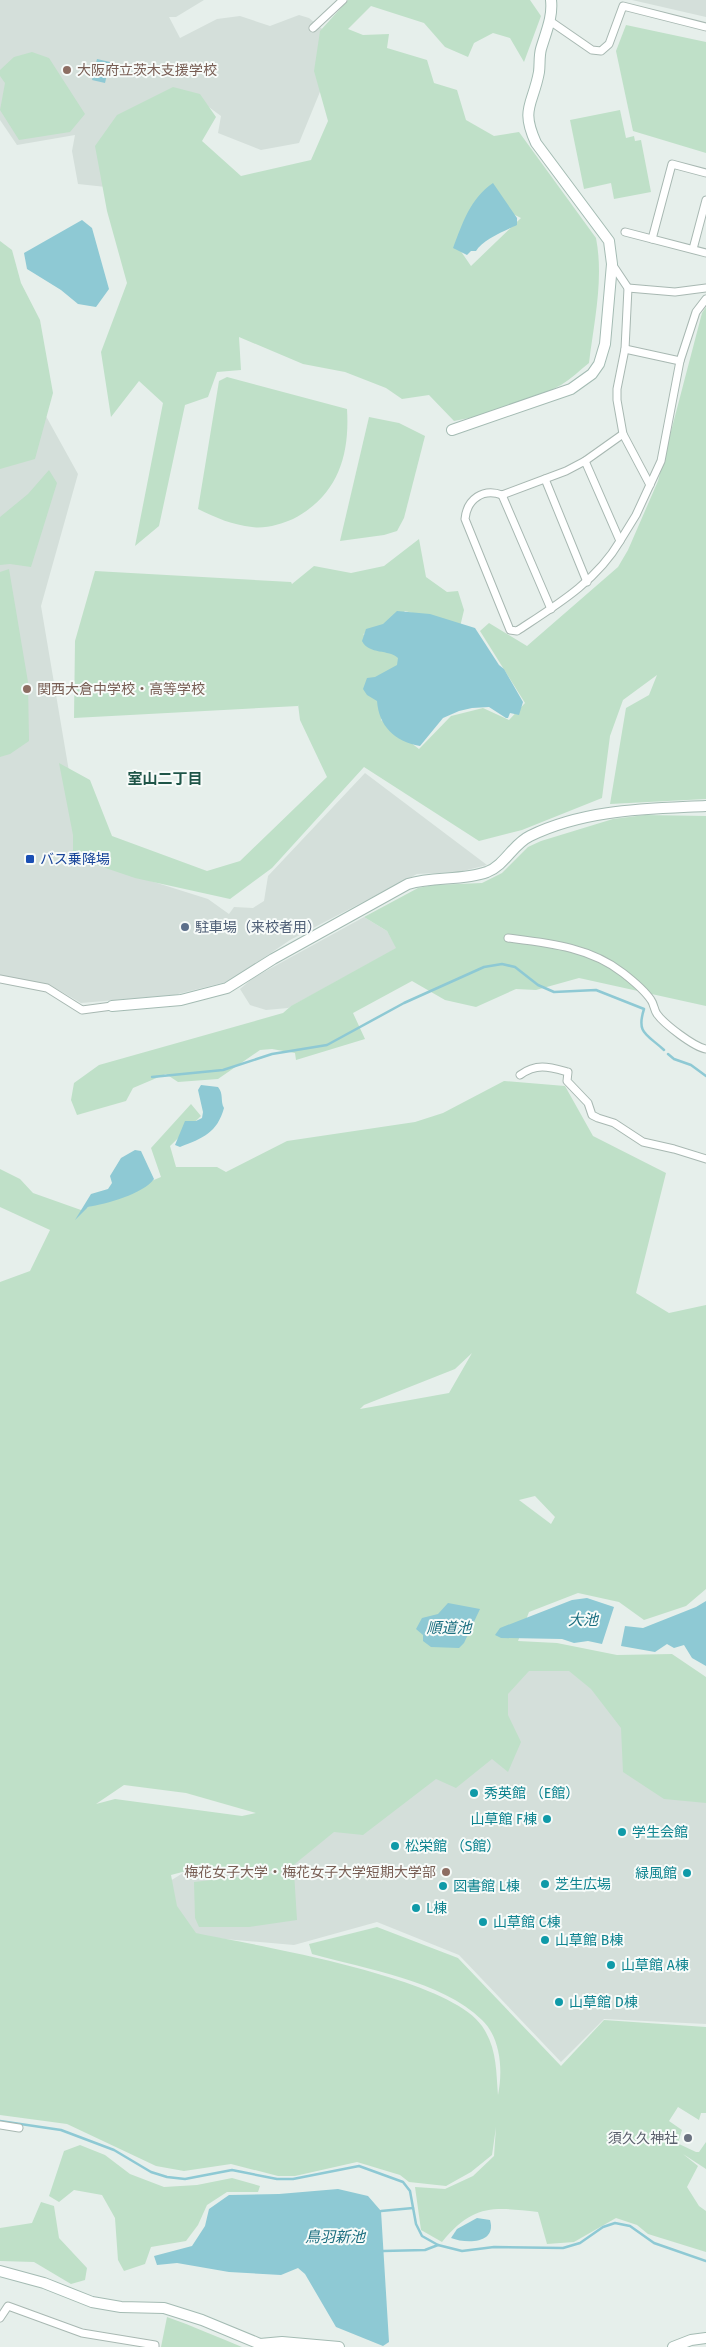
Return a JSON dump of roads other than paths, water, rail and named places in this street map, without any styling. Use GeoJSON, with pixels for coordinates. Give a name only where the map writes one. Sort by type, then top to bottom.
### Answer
{"type":"FeatureCollection","features":[{"type":"Feature","properties":{"kind":"street"},"geometry":{"type":"LineString","coordinates":[[313,28],[342,0]]}},
{"type":"Feature","properties":{"kind":"street"},"geometry":{"type":"LineString","coordinates":[[452,430],[562,393],[584,381],[599,364],[606,344],[612,250],[606,234],[536,143],[530,130],[527,113],[539,72],[540,52],[550,21],[551,0]]}},
{"type":"Feature","properties":{"kind":"street"},"geometry":{"type":"LineString","coordinates":[[550,21],[592,50],[601,51],[609,44],[623,6],[706,27]]}},
{"type":"Feature","properties":{"kind":"street"},"geometry":{"type":"LineString","coordinates":[[652,239],[672,164],[706,173]]}},
{"type":"Feature","properties":{"kind":"street"},"geometry":{"type":"LineString","coordinates":[[693,249],[706,200]]}},
{"type":"Feature","properties":{"kind":"street"},"geometry":{"type":"LineString","coordinates":[[624,232],[706,253]]}},
{"type":"Feature","properties":{"kind":"street"},"geometry":{"type":"LineString","coordinates":[[612,264],[628,288],[625,349],[617,389],[623,434],[650,485]]}},
{"type":"Feature","properties":{"kind":"street"},"geometry":{"type":"LineString","coordinates":[[628,288],[675,292],[706,288]]}},
{"type":"Feature","properties":{"kind":"street"},"geometry":{"type":"LineString","coordinates":[[623,434],[585,461],[545,479],[502,494],[487,493],[477,497],[467,509],[465,519],[510,630],[516,631],[551,609],[587,582],[612,555],[636,516],[661,461],[680,360],[696,312],[706,299]]}},
{"type":"Feature","properties":{"kind":"street"},"geometry":{"type":"LineString","coordinates":[[625,349],[680,360]]}},
{"type":"Feature","properties":{"kind":"street"},"geometry":{"type":"LineString","coordinates":[[585,461],[620,541]]}},
{"type":"Feature","properties":{"kind":"street"},"geometry":{"type":"LineString","coordinates":[[545,479],[587,582]]}},
{"type":"Feature","properties":{"kind":"street"},"geometry":{"type":"LineString","coordinates":[[502,494],[551,609]]}},
{"type":"Feature","properties":{"kind":"street"},"geometry":{"type":"LineString","coordinates":[[0,980],[47,988],[82,1010],[181,1000],[227,988],[273,959],[408,884],[432,878],[458,877],[486,872],[499,864],[521,841],[531,835],[577,819],[610,811],[706,806]]}},
{"type":"Feature","properties":{"kind":"street"},"geometry":{"type":"LineString","coordinates":[[508,938],[551,943],[586,952],[623,973],[652,1000],[657,1014],[686,1039],[700,1048],[706,1049]]}},
{"type":"Feature","properties":{"kind":"street"},"geometry":{"type":"LineString","coordinates":[[520,1075],[536,1066],[568,1072],[567,1081],[588,1103],[592,1114],[598,1118],[614,1123],[643,1142],[706,1159]]}},
{"type":"Feature","properties":{"kind":"street"},"geometry":{"type":"LineString","coordinates":[[0,2125],[19,2128]]}},
{"type":"Feature","properties":{"kind":"street"},"geometry":{"type":"LineString","coordinates":[[0,2270],[44,2283],[92,2302],[121,2307],[164,2308],[202,2320],[260,2345],[282,2342],[339,2347]]}},
{"type":"Feature","properties":{"kind":"street"},"geometry":{"type":"LineString","coordinates":[[0,2318],[8,2306],[82,2333],[155,2345],[155,2347]]}},
{"type":"Feature","properties":{"kind":"street"},"geometry":{"type":"LineString","coordinates":[[673,2347],[706,2338]]}},
{"type":"Feature","properties":{"kind":"water"},"geometry":{"type":"Polygon","coordinates":[[[97,59],[110,62],[105,83],[92,80],[97,59]]]}},
{"type":"Feature","properties":{"kind":"water"},"geometry":{"type":"Polygon","coordinates":[[[493,183],[517,218],[517,225],[489,239],[476,251],[471,251],[467,255],[453,248],[468,212],[478,196],[493,183]]]}},
{"type":"Feature","properties":{"kind":"water"},"geometry":{"type":"Polygon","coordinates":[[[82,220],[92,228],[109,289],[96,307],[78,304],[61,290],[27,269],[24,253],[82,220]]]}},
{"type":"Feature","properties":{"kind":"water"},"geometry":{"type":"Polygon","coordinates":[[[397,611],[430,614],[475,628],[499,665],[504,669],[523,702],[519,715],[510,713],[508,718],[506,718],[489,707],[459,711],[443,718],[420,746],[411,744],[389,731],[381,718],[377,701],[367,695],[363,689],[367,678],[375,677],[397,665],[398,658],[394,655],[369,648],[362,641],[366,629],[383,624],[397,611]]]}},
{"type":"Feature","properties":{"kind":"water"},"geometry":{"type":"Polygon","coordinates":[[[201,1085],[218,1087],[221,1092],[224,1108],[217,1123],[208,1134],[180,1147],[175,1145],[185,1121],[196,1121],[202,1118],[203,1112],[198,1090],[201,1085]]]}},
{"type":"Feature","properties":{"kind":"water"},"geometry":{"type":"Polygon","coordinates":[[[135,1150],[141,1151],[154,1179],[133,1194],[88,1207],[75,1220],[91,1194],[108,1189],[112,1183],[110,1176],[121,1158],[135,1150]]]}},
{"type":"Feature","properties":{"kind":"water","name":"大池"},"geometry":{"type":"Polygon","coordinates":[[[587,1598],[614,1607],[602,1644],[588,1641],[574,1643],[562,1639],[501,1638],[495,1635],[500,1628],[572,1600],[587,1598]]]}},
{"type":"Feature","properties":{"kind":"water"},"geometry":{"type":"Polygon","coordinates":[[[706,1601],[706,1666],[692,1658],[684,1645],[674,1648],[667,1644],[655,1652],[621,1646],[625,1626],[643,1628],[696,1607],[706,1601]]]}},
{"type":"Feature","properties":{"kind":"water","name":"順道池"},"geometry":{"type":"Polygon","coordinates":[[[448,1603],[480,1609],[464,1643],[459,1648],[431,1647],[423,1641],[423,1635],[416,1629],[422,1618],[438,1614],[448,1603]]]}},
{"type":"Feature","properties":{"kind":"water","name":"鳥羽新池"},"geometry":{"type":"Polygon","coordinates":[[[338,2189],[368,2196],[381,2211],[389,2342],[383,2346],[336,2327],[305,2274],[298,2268],[281,2275],[229,2272],[177,2263],[157,2265],[154,2256],[192,2246],[205,2226],[209,2209],[229,2195],[279,2194],[338,2189]]]}},
{"type":"Feature","properties":{"kind":"water"},"geometry":{"type":"Polygon","coordinates":[[[477,2218],[490,2220],[491,2228],[485,2238],[464,2241],[451,2238],[457,2229],[477,2218]]]}},
{"type":"Feature","properties":{"kind":"waterway"},"geometry":{"type":"LineString","coordinates":[[152,1077],[223,1070],[272,1054],[327,1045],[404,1003],[484,967],[502,964],[515,967],[538,985],[554,992],[596,990],[644,1009],[642,1029],[648,1037],[664,1050]]}},
{"type":"Feature","properties":{"kind":"waterway"},"geometry":{"type":"LineString","coordinates":[[668,1054],[674,1059],[691,1065],[706,1076]]}},
{"type":"Feature","properties":{"kind":"waterway"},"geometry":{"type":"LineString","coordinates":[[0,2121],[61,2130],[114,2150],[151,2172],[167,2177],[185,2179],[232,2170],[277,2179],[293,2179],[359,2166],[403,2182],[410,2191],[416,2224],[422,2236],[438,2245],[462,2251],[494,2247],[563,2248],[580,2243],[603,2227],[615,2223],[630,2226],[654,2243],[706,2261]]}},
{"type":"Feature","properties":{"kind":"waterway"},"geometry":{"type":"LineString","coordinates":[[381,2211],[413,2208]]}},
{"type":"Feature","properties":{"kind":"waterway"},"geometry":{"type":"LineString","coordinates":[[383,2251],[425,2250],[438,2245]]}},
{"type":"Feature","properties":{"kind":"place","name":"大阪府立茨木支援学校"},"geometry":{"type":"Point","coordinates":[67,70]}},
{"type":"Feature","properties":{"kind":"place","name":"関西大倉中学校・高等学校"},"geometry":{"type":"Point","coordinates":[27,689]}},
{"type":"Feature","properties":{"kind":"place","name":"バス乗降場"},"geometry":{"type":"Point","coordinates":[30,859]}},
{"type":"Feature","properties":{"kind":"place","name":"駐車場（来校者用）"},"geometry":{"type":"Point","coordinates":[185,927]}},
{"type":"Feature","properties":{"kind":"place","name":"秀英館 （E館）"},"geometry":{"type":"Point","coordinates":[474,1793]}},
{"type":"Feature","properties":{"kind":"place","name":"山草館 F棟"},"geometry":{"type":"Point","coordinates":[547,1819]}},
{"type":"Feature","properties":{"kind":"place","name":"学生会館"},"geometry":{"type":"Point","coordinates":[622,1832]}},
{"type":"Feature","properties":{"kind":"place","name":"松栄館 （S館）"},"geometry":{"type":"Point","coordinates":[395,1846]}},
{"type":"Feature","properties":{"kind":"place","name":"梅花女子大学・梅花女子大学短期大学部"},"geometry":{"type":"Point","coordinates":[446,1872]}},
{"type":"Feature","properties":{"kind":"place","name":"緑風館"},"geometry":{"type":"Point","coordinates":[687,1873]}},
{"type":"Feature","properties":{"kind":"place","name":"芝生広場"},"geometry":{"type":"Point","coordinates":[545,1884]}},
{"type":"Feature","properties":{"kind":"place","name":"図書館 L棟"},"geometry":{"type":"Point","coordinates":[443,1886]}},
{"type":"Feature","properties":{"kind":"place","name":"L棟"},"geometry":{"type":"Point","coordinates":[416,1908]}},
{"type":"Feature","properties":{"kind":"place","name":"山草館 C棟"},"geometry":{"type":"Point","coordinates":[483,1922]}},
{"type":"Feature","properties":{"kind":"place","name":"山草館 B棟"},"geometry":{"type":"Point","coordinates":[545,1940]}},
{"type":"Feature","properties":{"kind":"place","name":"山草館 A棟"},"geometry":{"type":"Point","coordinates":[611,1965]}},
{"type":"Feature","properties":{"kind":"place","name":"山草館 D棟"},"geometry":{"type":"Point","coordinates":[559,2002]}},
{"type":"Feature","properties":{"kind":"place","name":"須久久神社"},"geometry":{"type":"Point","coordinates":[688,2138]}},
{"type":"Feature","properties":{"kind":"district","name":"室山二丁目"},"geometry":{"type":"Point","coordinates":[165,779]}}]}
